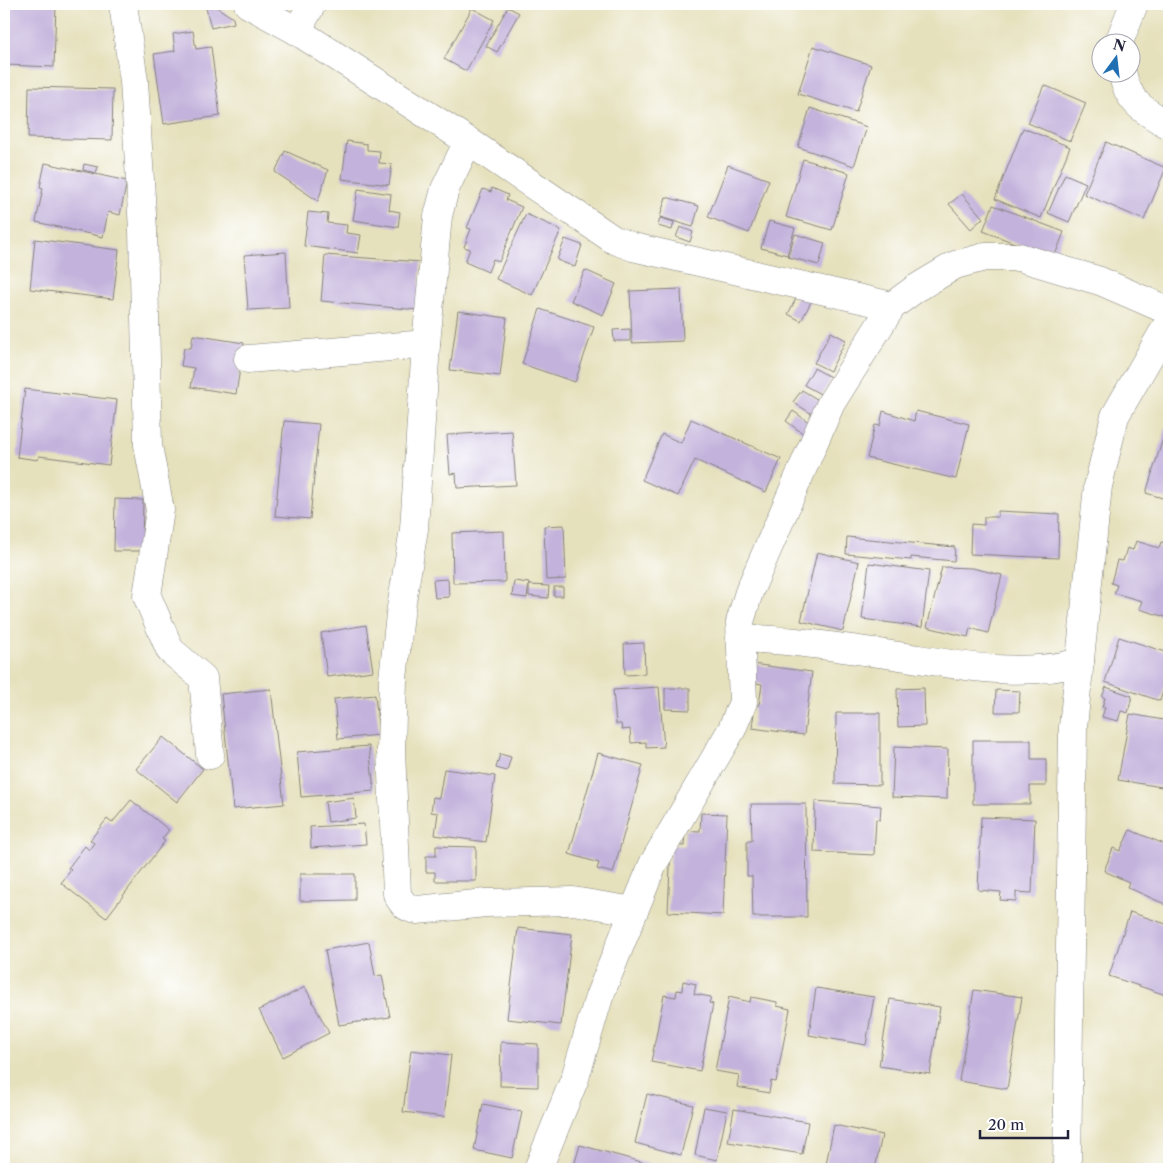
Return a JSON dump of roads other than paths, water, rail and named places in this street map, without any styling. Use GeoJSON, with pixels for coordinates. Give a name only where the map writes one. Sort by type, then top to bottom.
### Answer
{"type":"FeatureCollection","features":[{"type":"Feature","properties":{"kind":"street"},"geometry":{"type":"LineString","coordinates":[[123,4],[134,81],[143,220],[148,445],[160,510],[147,596],[170,650],[203,678],[210,755]]}},
{"type":"Feature","properties":{"kind":"street"},"geometry":{"type":"LineString","coordinates":[[248,4],[297,31],[468,141],[598,230],[633,247],[892,306]]}},
{"type":"Feature","properties":{"kind":"street"},"geometry":{"type":"LineString","coordinates":[[297,31],[312,4]]}},
{"type":"Feature","properties":{"kind":"street"},"geometry":{"type":"LineString","coordinates":[[1124,32],[1134,4]]}},
{"type":"Feature","properties":{"kind":"street"},"geometry":{"type":"LineString","coordinates":[[1124,82],[1126,90],[1142,110],[1169,125]]}},
{"type":"Feature","properties":{"kind":"street"},"geometry":{"type":"LineString","coordinates":[[468,141],[446,189],[438,216],[426,344],[414,529],[400,614],[391,713],[397,894],[402,904],[409,909],[417,910],[486,903],[573,902],[634,911]]}},
{"type":"Feature","properties":{"kind":"street"},"geometry":{"type":"LineString","coordinates":[[538,1169],[576,1078],[599,997],[653,864],[732,729],[743,702],[744,681],[740,622],[749,592],[831,403],[892,306],[915,289],[955,265],[985,257],[1019,257],[1100,281],[1169,311]]}},
{"type":"Feature","properties":{"kind":"street"},"geometry":{"type":"LineString","coordinates":[[1067,1169],[1073,727],[1098,486],[1115,416],[1169,322]]}},
{"type":"Feature","properties":{"kind":"street"},"geometry":{"type":"LineString","coordinates":[[248,359],[426,344]]}},
{"type":"Feature","properties":{"kind":"street"},"geometry":{"type":"LineString","coordinates":[[740,638],[794,640],[976,668],[1041,670],[1060,668],[1080,662]]}}]}
